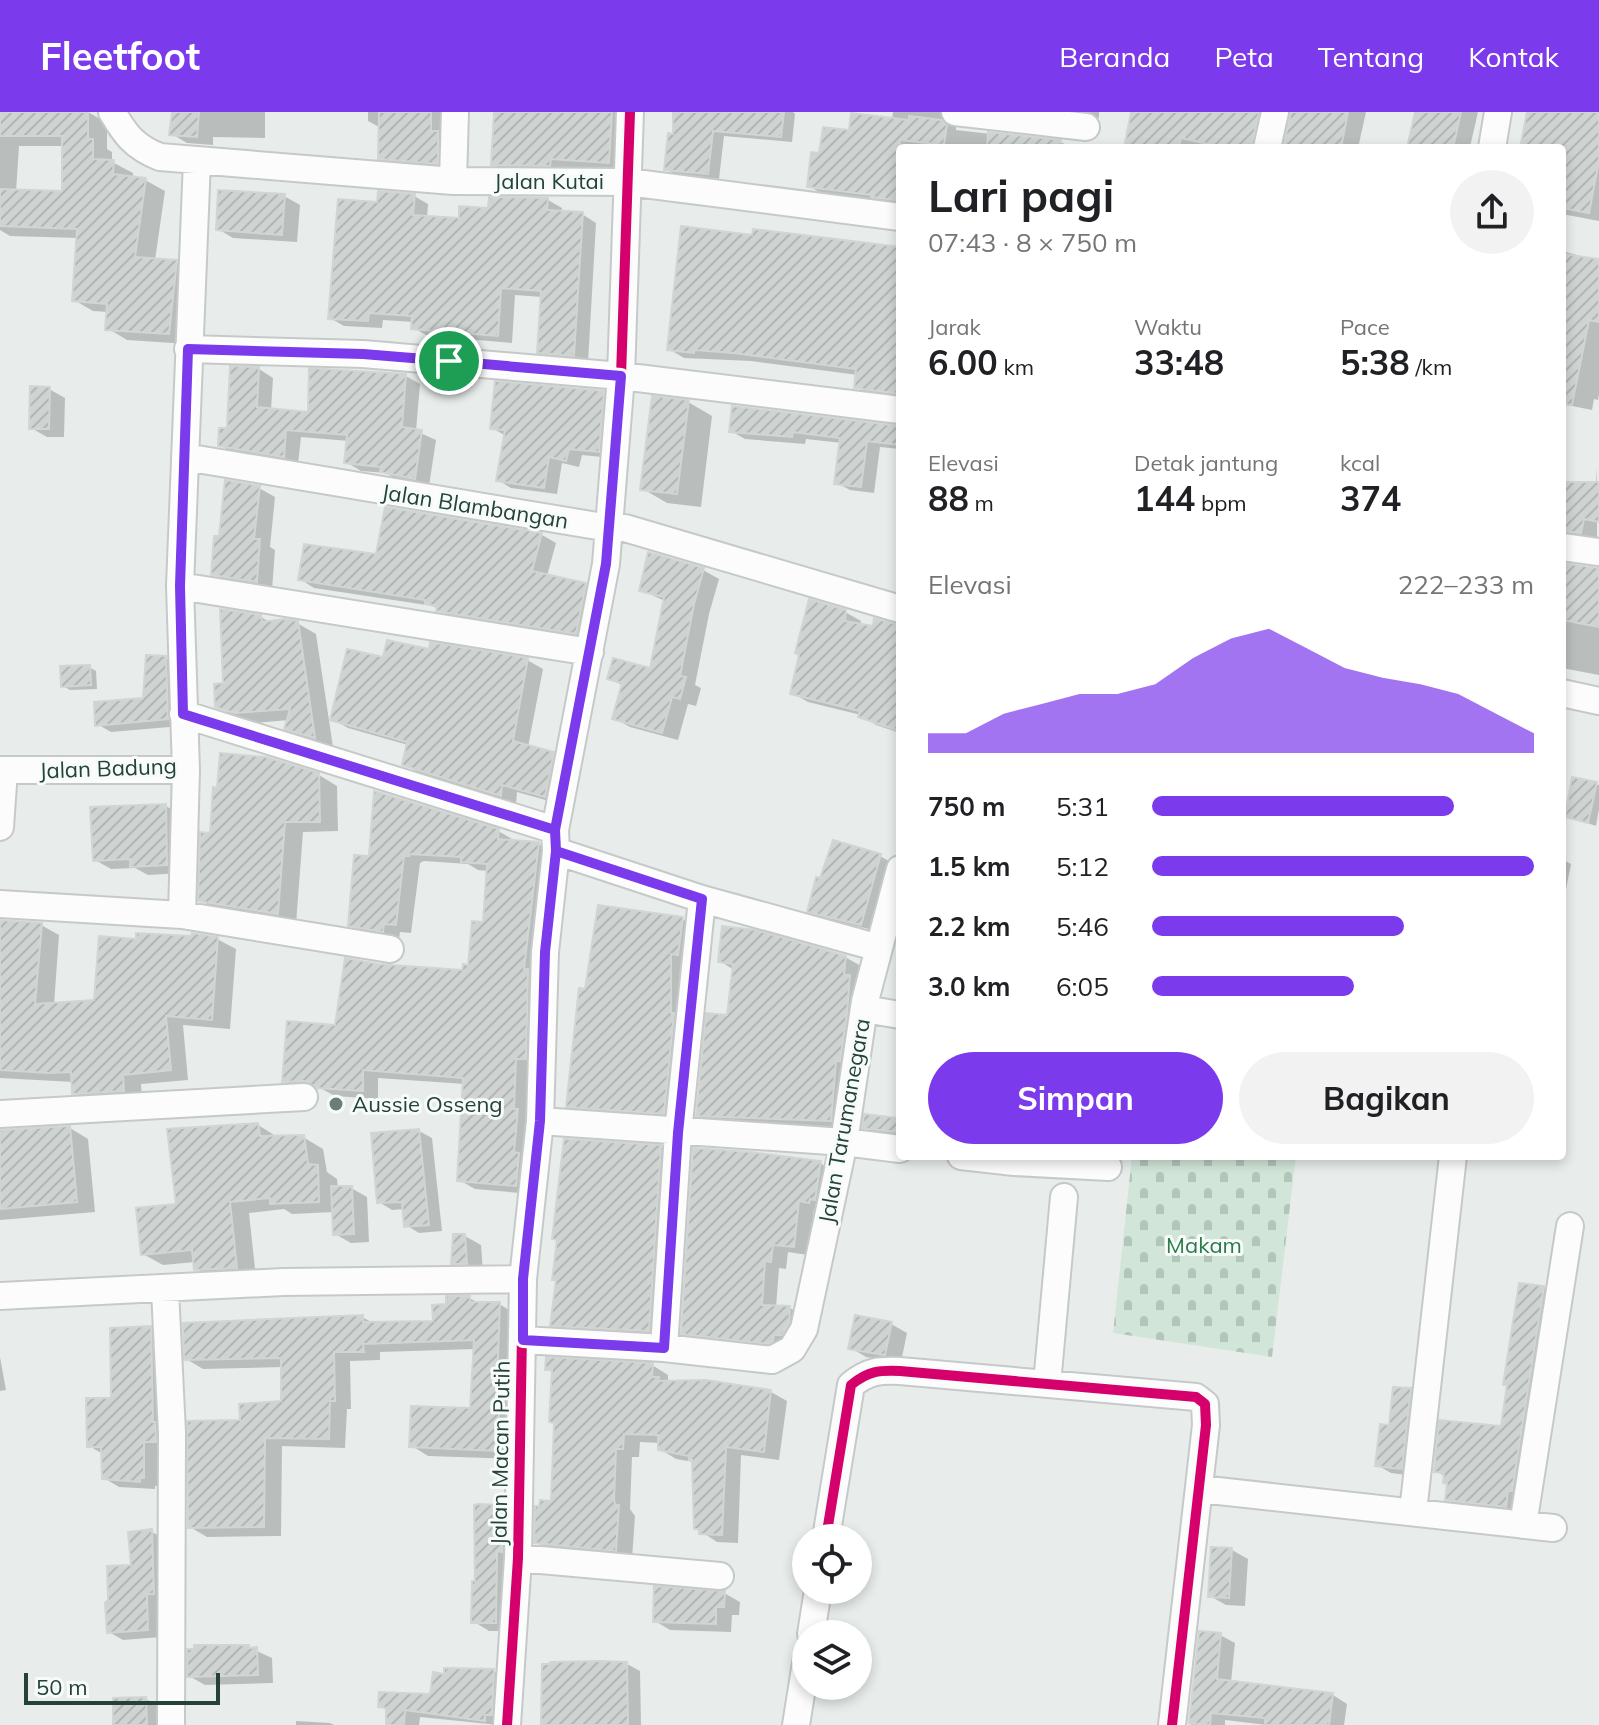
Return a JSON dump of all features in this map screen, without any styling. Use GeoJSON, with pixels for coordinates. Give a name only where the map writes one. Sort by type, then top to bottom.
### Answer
{"type":"FeatureCollection","features":[{"type":"Feature","properties":{"kind":"street","name":"Jalan Kutai"},"geometry":{"type":"LineString","coordinates":[[112,112],[124,134],[160,157],[453,181],[628,182],[896,216]]}},
{"type":"Feature","properties":{"kind":"street"},"geometry":{"type":"LineString","coordinates":[[453,181],[455,112]]}},
{"type":"Feature","properties":{"kind":"street","name":"Jalan Macan Putih"},"geometry":{"type":"LineString","coordinates":[[507,1725],[518,1558],[523,1279],[540,1121],[545,952],[556,841],[606,564],[621,376],[630,112]]}},
{"type":"Feature","properties":{"kind":"street"},"geometry":{"type":"LineString","coordinates":[[955,112],[1086,129]]}},
{"type":"Feature","properties":{"kind":"street"},"geometry":{"type":"LineString","coordinates":[[1268,144],[1275,112]]}},
{"type":"Feature","properties":{"kind":"street"},"geometry":{"type":"LineString","coordinates":[[1493,144],[1498,112]]}},
{"type":"Feature","properties":{"kind":"street","name":"Jalan Badung"},"geometry":{"type":"LineString","coordinates":[[2,770],[186,770],[180,586],[197,160]]}},
{"type":"Feature","properties":{"kind":"street"},"geometry":{"type":"LineString","coordinates":[[188,349],[363,354],[621,376],[896,410]]}},
{"type":"Feature","properties":{"kind":"street","name":"Jalan Blambangan"},"geometry":{"type":"LineString","coordinates":[[185,457],[609,528],[625,528],[896,608]]}},
{"type":"Feature","properties":{"kind":"street"},"geometry":{"type":"LineString","coordinates":[[1566,548],[1599,552]]}},
{"type":"Feature","properties":{"kind":"street"},"geometry":{"type":"LineString","coordinates":[[180,586],[590,652]]}},
{"type":"Feature","properties":{"kind":"street"},"geometry":{"type":"LineString","coordinates":[[1566,694],[1599,701]]}},
{"type":"Feature","properties":{"kind":"street"},"geometry":{"type":"LineString","coordinates":[[183,714],[556,841],[702,899],[879,948]]}},
{"type":"Feature","properties":{"kind":"street"},"geometry":{"type":"LineString","coordinates":[[0,827],[2,770]]}},
{"type":"Feature","properties":{"kind":"street"},"geometry":{"type":"LineString","coordinates":[[182,915],[186,770]]}},
{"type":"Feature","properties":{"kind":"street","name":"Jalan Tarumanegara"},"geometry":{"type":"LineString","coordinates":[[664,1348],[772,1360],[792,1349],[804,1329],[844,1142],[864,1009],[896,884]]}},
{"type":"Feature","properties":{"kind":"street"},"geometry":{"type":"LineString","coordinates":[[523,1340],[664,1348],[678,1133],[702,899]]}},
{"type":"Feature","properties":{"kind":"street"},"geometry":{"type":"LineString","coordinates":[[0,904],[182,915],[390,949]]}},
{"type":"Feature","properties":{"kind":"street"},"geometry":{"type":"LineString","coordinates":[[864,1009],[896,1014]]}},
{"type":"Feature","properties":{"kind":"street"},"geometry":{"type":"LineString","coordinates":[[0,1114],[304,1097]]}},
{"type":"Feature","properties":{"kind":"street"},"geometry":{"type":"LineString","coordinates":[[540,1121],[678,1133],[844,1142],[896,1148]]}},
{"type":"Feature","properties":{"kind":"street"},"geometry":{"type":"LineString","coordinates":[[1027,1160],[1108,1167]]}},
{"type":"Feature","properties":{"kind":"street"},"geometry":{"type":"LineString","coordinates":[[1413,1512],[1453,1160]]}},
{"type":"Feature","properties":{"kind":"street"},"geometry":{"type":"LineString","coordinates":[[1047,1384],[1064,1197]]}},
{"type":"Feature","properties":{"kind":"street"},"geometry":{"type":"LineString","coordinates":[[1523,1525],[1570,1226]]}},
{"type":"Feature","properties":{"kind":"street"},"geometry":{"type":"LineString","coordinates":[[0,1296],[283,1282],[523,1279]]}},
{"type":"Feature","properties":{"kind":"street"},"geometry":{"type":"LineString","coordinates":[[165,1290],[172,1433],[171,1725]]}},
{"type":"Feature","properties":{"kind":"street"},"geometry":{"type":"LineString","coordinates":[[828,1524],[851,1385],[864,1374],[878,1370],[900,1371],[1196,1397],[1205,1404],[1200,1489],[1172,1725]]}},
{"type":"Feature","properties":{"kind":"street"},"geometry":{"type":"LineString","coordinates":[[1200,1489],[1553,1528]]}},
{"type":"Feature","properties":{"kind":"street"},"geometry":{"type":"LineString","coordinates":[[518,1558],[720,1576]]}},
{"type":"Feature","properties":{"kind":"street"},"geometry":{"type":"LineString","coordinates":[[796,1725],[800,1700]]}},
{"type":"Feature","properties":{"kind":"green space","name":"Makam"},"geometry":{"type":"Polygon","coordinates":[[[1132,1160],[1296,1160],[1272,1357],[1113,1333],[1132,1160]]]}},
{"type":"Feature","properties":{"kind":"building"},"geometry":{"type":"Polygon","coordinates":[[[0,112],[88,112],[88,139],[93,139],[93,159],[114,160],[113,174],[146,178],[135,257],[177,260],[169,334],[105,330],[107,304],[72,301],[77,229],[0,226],[0,189],[62,191],[62,136],[0,136],[0,112]]]}},
{"type":"Feature","properties":{"kind":"building"},"geometry":{"type":"Polygon","coordinates":[[[172,112],[199,112],[197,137],[169,135],[172,112]]]}},
{"type":"Feature","properties":{"kind":"building"},"geometry":{"type":"Polygon","coordinates":[[[379,112],[431,112],[431,131],[438,131],[438,164],[378,159],[379,112]]]}},
{"type":"Feature","properties":{"kind":"building"},"geometry":{"type":"Polygon","coordinates":[[[494,112],[612,112],[609,163],[551,159],[550,166],[491,165],[494,112]]]}},
{"type":"Feature","properties":{"kind":"building"},"geometry":{"type":"Polygon","coordinates":[[[673,112],[784,112],[781,137],[713,131],[708,174],[664,170],[668,133],[673,134],[673,112]]]}},
{"type":"Feature","properties":{"kind":"building"},"geometry":{"type":"Polygon","coordinates":[[[1131,112],[1259,112],[1252,144],[1208,144],[1181,138],[1180,144],[1125,144],[1131,112]]]}},
{"type":"Feature","properties":{"kind":"building"},"geometry":{"type":"Polygon","coordinates":[[[1291,112],[1348,112],[1342,144],[1284,144],[1291,112]]]}},
{"type":"Feature","properties":{"kind":"building"},"geometry":{"type":"Polygon","coordinates":[[[1415,112],[1461,112],[1454,144],[1408,144],[1415,112]]]}},
{"type":"Feature","properties":{"kind":"building"},"geometry":{"type":"Polygon","coordinates":[[[1527,112],[1599,112],[1599,161],[1589,213],[1566,209],[1566,144],[1521,144],[1527,112]]]}},
{"type":"Feature","properties":{"kind":"building"},"geometry":{"type":"Polygon","coordinates":[[[851,113],[909,120],[909,116],[941,120],[947,125],[944,144],[900,140],[900,144],[896,144],[896,200],[807,187],[811,152],[819,153],[823,127],[849,130],[851,113]]]}},
{"type":"Feature","properties":{"kind":"building"},"geometry":{"type":"Polygon","coordinates":[[[988,132],[1061,140],[1060,144],[987,144],[988,132]]]}},
{"type":"Feature","properties":{"kind":"building"},"geometry":{"type":"Polygon","coordinates":[[[218,190],[285,194],[282,235],[216,230],[218,190]]]}},
{"type":"Feature","properties":{"kind":"building"},"geometry":{"type":"Polygon","coordinates":[[[378,191],[415,194],[413,215],[459,218],[459,206],[488,208],[489,197],[548,198],[547,210],[583,212],[574,356],[537,353],[541,291],[501,288],[498,336],[411,329],[412,316],[369,313],[368,321],[328,319],[338,199],[377,202],[378,191]]]}},
{"type":"Feature","properties":{"kind":"building"},"geometry":{"type":"Polygon","coordinates":[[[681,226],[752,235],[753,229],[896,247],[896,393],[854,388],[856,369],[734,353],[667,350],[681,226]]]}},
{"type":"Feature","properties":{"kind":"building"},"geometry":{"type":"Polygon","coordinates":[[[1566,255],[1599,259],[1599,322],[1589,320],[1572,405],[1566,404],[1566,255]]]}},
{"type":"Feature","properties":{"kind":"building"},"geometry":{"type":"Polygon","coordinates":[[[230,366],[259,367],[257,407],[308,412],[309,368],[406,374],[402,427],[422,430],[415,479],[380,472],[381,467],[344,463],[347,435],[286,430],[284,457],[218,446],[219,428],[227,428],[230,366]]]}},
{"type":"Feature","properties":{"kind":"building"},"geometry":{"type":"Polygon","coordinates":[[[495,381],[604,391],[599,452],[569,449],[566,461],[549,457],[544,488],[496,481],[505,430],[490,429],[495,381]]]}},
{"type":"Feature","properties":{"kind":"building"},"geometry":{"type":"Polygon","coordinates":[[[30,386],[50,387],[49,429],[29,429],[30,386]]]}},
{"type":"Feature","properties":{"kind":"building"},"geometry":{"type":"Polygon","coordinates":[[[652,396],[689,400],[677,494],[640,490],[652,396]]]}},
{"type":"Feature","properties":{"kind":"building"},"geometry":{"type":"Polygon","coordinates":[[[732,406],[896,426],[896,445],[867,441],[861,487],[834,484],[840,438],[793,432],[792,437],[729,432],[732,406]]]}},
{"type":"Feature","properties":{"kind":"building"},"geometry":{"type":"Polygon","coordinates":[[[225,480],[260,486],[254,539],[260,539],[257,582],[211,575],[214,536],[219,536],[225,480]]]}},
{"type":"Feature","properties":{"kind":"building"},"geometry":{"type":"Polygon","coordinates":[[[1566,482],[1599,482],[1599,522],[1584,519],[1581,533],[1566,531],[1566,482]]]}},
{"type":"Feature","properties":{"kind":"building"},"geometry":{"type":"Polygon","coordinates":[[[385,507],[542,533],[532,571],[586,583],[576,634],[436,611],[437,606],[425,604],[425,600],[298,580],[304,544],[376,554],[385,507]]]}},
{"type":"Feature","properties":{"kind":"building"},"geometry":{"type":"Polygon","coordinates":[[[648,552],[704,568],[680,676],[686,677],[680,699],[672,697],[662,733],[612,719],[622,683],[607,679],[613,658],[650,668],[664,597],[639,591],[648,552]]]}},
{"type":"Feature","properties":{"kind":"building"},"geometry":{"type":"Polygon","coordinates":[[[1566,564],[1599,568],[1599,627],[1566,621],[1566,564]]]}},
{"type":"Feature","properties":{"kind":"building"},"geometry":{"type":"Polygon","coordinates":[[[809,599],[846,610],[845,621],[873,626],[874,618],[896,624],[896,730],[858,717],[860,711],[790,694],[799,655],[795,653],[809,599]]]}},
{"type":"Feature","properties":{"kind":"building"},"geometry":{"type":"Polygon","coordinates":[[[220,609],[261,615],[262,622],[298,621],[315,738],[284,729],[290,709],[235,713],[215,707],[214,684],[223,683],[220,609]]]}},
{"type":"Feature","properties":{"kind":"building"},"geometry":{"type":"Polygon","coordinates":[[[387,640],[429,649],[430,642],[528,658],[513,741],[554,752],[545,797],[502,785],[501,796],[402,765],[407,742],[330,720],[347,649],[383,657],[387,640]]]}},
{"type":"Feature","properties":{"kind":"building"},"geometry":{"type":"Polygon","coordinates":[[[146,655],[166,656],[168,719],[95,726],[94,702],[143,698],[146,655]]]}},
{"type":"Feature","properties":{"kind":"building"},"geometry":{"type":"Polygon","coordinates":[[[90,665],[91,685],[61,687],[60,666],[90,665]]]}},
{"type":"Feature","properties":{"kind":"building"},"geometry":{"type":"Polygon","coordinates":[[[220,753],[266,757],[319,773],[320,822],[285,822],[278,914],[198,901],[200,832],[210,833],[213,787],[217,788],[220,753]]]}},
{"type":"Feature","properties":{"kind":"building"},"geometry":{"type":"Polygon","coordinates":[[[1572,777],[1597,782],[1588,823],[1566,817],[1572,777]]]}},
{"type":"Feature","properties":{"kind":"building"},"geometry":{"type":"Polygon","coordinates":[[[374,791],[499,829],[498,839],[539,842],[524,969],[528,969],[526,1059],[516,1059],[514,1109],[518,1109],[514,1152],[519,1153],[516,1186],[457,1181],[463,1078],[363,1070],[363,1091],[317,1088],[304,1081],[282,1082],[287,1021],[335,1025],[345,958],[378,964],[462,970],[463,964],[468,965],[472,921],[483,922],[487,864],[461,862],[461,857],[409,854],[404,856],[396,925],[384,924],[383,932],[348,926],[354,855],[369,856],[374,791]]]}},
{"type":"Feature","properties":{"kind":"building"},"geometry":{"type":"Polygon","coordinates":[[[166,804],[167,865],[130,867],[130,859],[93,861],[90,807],[166,804]]]}},
{"type":"Feature","properties":{"kind":"building"},"geometry":{"type":"Polygon","coordinates":[[[833,840],[881,854],[861,925],[807,912],[816,877],[820,878],[833,840]]]}},
{"type":"Feature","properties":{"kind":"building"},"geometry":{"type":"Polygon","coordinates":[[[598,905],[683,917],[678,955],[671,954],[671,1013],[674,1013],[664,1114],[566,1107],[579,988],[585,989],[598,905]]]}},
{"type":"Feature","properties":{"kind":"building"},"geometry":{"type":"Polygon","coordinates":[[[0,920],[42,923],[35,1004],[94,1000],[99,936],[136,939],[136,933],[191,936],[192,933],[218,937],[212,1020],[166,1016],[171,1070],[123,1075],[124,1091],[72,1094],[71,1072],[0,1070],[0,920]]]}},
{"type":"Feature","properties":{"kind":"building"},"geometry":{"type":"Polygon","coordinates":[[[722,926],[756,930],[846,956],[844,975],[850,975],[847,1013],[840,1061],[836,1061],[831,1121],[696,1116],[706,1013],[727,1015],[733,964],[718,962],[722,926]]]}},
{"type":"Feature","properties":{"kind":"building"},"geometry":{"type":"Polygon","coordinates":[[[864,1114],[896,1118],[896,1132],[862,1128],[864,1114]]]}},
{"type":"Feature","properties":{"kind":"building"},"geometry":{"type":"Polygon","coordinates":[[[258,1123],[260,1136],[304,1135],[308,1164],[318,1165],[319,1202],[270,1204],[270,1198],[230,1202],[237,1268],[194,1270],[192,1250],[141,1255],[136,1208],[176,1204],[167,1129],[258,1123]]]}},
{"type":"Feature","properties":{"kind":"building"},"geometry":{"type":"Polygon","coordinates":[[[70,1126],[77,1202],[0,1209],[0,1130],[70,1126]]]}},
{"type":"Feature","properties":{"kind":"building"},"geometry":{"type":"Polygon","coordinates":[[[419,1129],[429,1225],[404,1227],[402,1202],[377,1203],[371,1133],[419,1129]]]}},
{"type":"Feature","properties":{"kind":"building"},"geometry":{"type":"Polygon","coordinates":[[[564,1139],[661,1145],[649,1331],[550,1326],[557,1240],[552,1239],[564,1139]]]}},
{"type":"Feature","properties":{"kind":"building"},"geometry":{"type":"Polygon","coordinates":[[[693,1148],[821,1161],[815,1200],[810,1199],[809,1203],[799,1201],[794,1247],[773,1245],[771,1262],[765,1261],[762,1305],[790,1306],[789,1323],[782,1335],[774,1335],[769,1344],[681,1334],[693,1148]]]}},
{"type":"Feature","properties":{"kind":"building"},"geometry":{"type":"Polygon","coordinates":[[[331,1186],[352,1186],[354,1234],[333,1235],[331,1186]]]}},
{"type":"Feature","properties":{"kind":"building"},"geometry":{"type":"Polygon","coordinates":[[[453,1234],[465,1234],[467,1264],[451,1264],[453,1234]]]}},
{"type":"Feature","properties":{"kind":"building"},"geometry":{"type":"Polygon","coordinates":[[[1519,1283],[1544,1286],[1512,1491],[1508,1491],[1506,1507],[1445,1500],[1447,1484],[1443,1483],[1444,1473],[1434,1472],[1439,1420],[1501,1426],[1507,1385],[1503,1385],[1519,1283]]]}},
{"type":"Feature","properties":{"kind":"building"},"geometry":{"type":"Polygon","coordinates":[[[446,1296],[470,1296],[470,1302],[500,1302],[496,1409],[499,1409],[498,1451],[409,1447],[411,1406],[470,1408],[474,1340],[363,1344],[364,1352],[334,1352],[335,1401],[330,1401],[329,1439],[265,1438],[264,1527],[188,1528],[187,1421],[240,1420],[239,1404],[281,1401],[281,1358],[184,1360],[183,1323],[363,1315],[363,1322],[433,1321],[432,1305],[446,1304],[446,1296]]]}},
{"type":"Feature","properties":{"kind":"building"},"geometry":{"type":"Polygon","coordinates":[[[855,1315],[892,1322],[885,1355],[848,1349],[855,1315]]]}},
{"type":"Feature","properties":{"kind":"building"},"geometry":{"type":"Polygon","coordinates":[[[151,1326],[156,1442],[144,1442],[144,1478],[140,1478],[140,1482],[102,1479],[101,1447],[87,1447],[86,1398],[111,1398],[110,1328],[151,1326]]]}},
{"type":"Feature","properties":{"kind":"building"},"geometry":{"type":"Polygon","coordinates":[[[546,1357],[653,1363],[652,1377],[659,1377],[658,1381],[706,1380],[771,1390],[764,1452],[726,1447],[722,1535],[699,1534],[699,1529],[694,1529],[692,1460],[689,1456],[658,1450],[658,1435],[624,1434],[623,1449],[616,1449],[614,1499],[615,1505],[619,1505],[616,1551],[534,1543],[535,1506],[539,1506],[540,1500],[551,1501],[554,1423],[549,1422],[552,1370],[545,1370],[546,1357]]]}},
{"type":"Feature","properties":{"kind":"building"},"geometry":{"type":"Polygon","coordinates":[[[1393,1387],[1411,1388],[1402,1469],[1375,1466],[1380,1424],[1389,1425],[1393,1387]]]}},
{"type":"Feature","properties":{"kind":"building"},"geometry":{"type":"Polygon","coordinates":[[[474,1505],[503,1505],[502,1552],[497,1551],[496,1623],[471,1623],[472,1581],[475,1581],[474,1505]]]}},
{"type":"Feature","properties":{"kind":"building"},"geometry":{"type":"Polygon","coordinates":[[[152,1529],[154,1594],[147,1594],[148,1630],[107,1633],[107,1566],[131,1565],[128,1532],[152,1529]]]}},
{"type":"Feature","properties":{"kind":"building"},"geometry":{"type":"Polygon","coordinates":[[[1211,1547],[1232,1548],[1229,1598],[1208,1597],[1211,1547]]]}},
{"type":"Feature","properties":{"kind":"building"},"geometry":{"type":"Polygon","coordinates":[[[654,1586],[725,1591],[724,1607],[716,1607],[716,1624],[653,1622],[654,1586]]]}},
{"type":"Feature","properties":{"kind":"building"},"geometry":{"type":"Polygon","coordinates":[[[1199,1631],[1221,1633],[1217,1679],[1333,1693],[1329,1725],[1265,1725],[1265,1718],[1211,1713],[1210,1725],[1189,1723],[1199,1631]]]}},
{"type":"Feature","properties":{"kind":"building"},"geometry":{"type":"Polygon","coordinates":[[[194,1645],[257,1647],[258,1675],[187,1677],[187,1649],[194,1649],[194,1645]]]}},
{"type":"Feature","properties":{"kind":"building"},"geometry":{"type":"Polygon","coordinates":[[[627,1662],[628,1725],[541,1725],[542,1664],[627,1662]]]}},
{"type":"Feature","properties":{"kind":"building"},"geometry":{"type":"Polygon","coordinates":[[[444,1668],[494,1669],[492,1715],[485,1715],[485,1721],[405,1710],[404,1725],[386,1725],[386,1708],[378,1707],[379,1692],[430,1694],[433,1672],[444,1674],[444,1668]]]}},
{"type":"Feature","properties":{"kind":"building"},"geometry":{"type":"Polygon","coordinates":[[[146,1697],[147,1725],[113,1725],[113,1698],[146,1697]]]}},
{"type":"Feature","properties":{"kind":"cycle path"},"geometry":{"type":"LineString","coordinates":[[507,1725],[518,1558],[523,1279],[540,1121],[545,952],[556,851],[555,830],[606,564],[621,376],[630,112]]}},
{"type":"Feature","properties":{"kind":"cycle path"},"geometry":{"type":"LineString","coordinates":[[828,1524],[851,1385],[868,1374],[900,1371],[1196,1397],[1205,1404],[1206,1425],[1172,1725]]}},
{"type":"Feature","properties":{"kind":"place","name":"Aussie Osseng"},"geometry":{"type":"Point","coordinates":[336,1104]}},
{"type":"Feature","properties":{"kind":"route"},"geometry":{"type":"LineString","coordinates":[[449,361],[363,354],[188,349],[180,586],[183,714],[555,830],[556,851],[702,899],[678,1133],[664,1348],[523,1340],[523,1279],[540,1121],[545,952],[556,851],[555,830],[606,564],[621,376],[449,361]]}}]}
